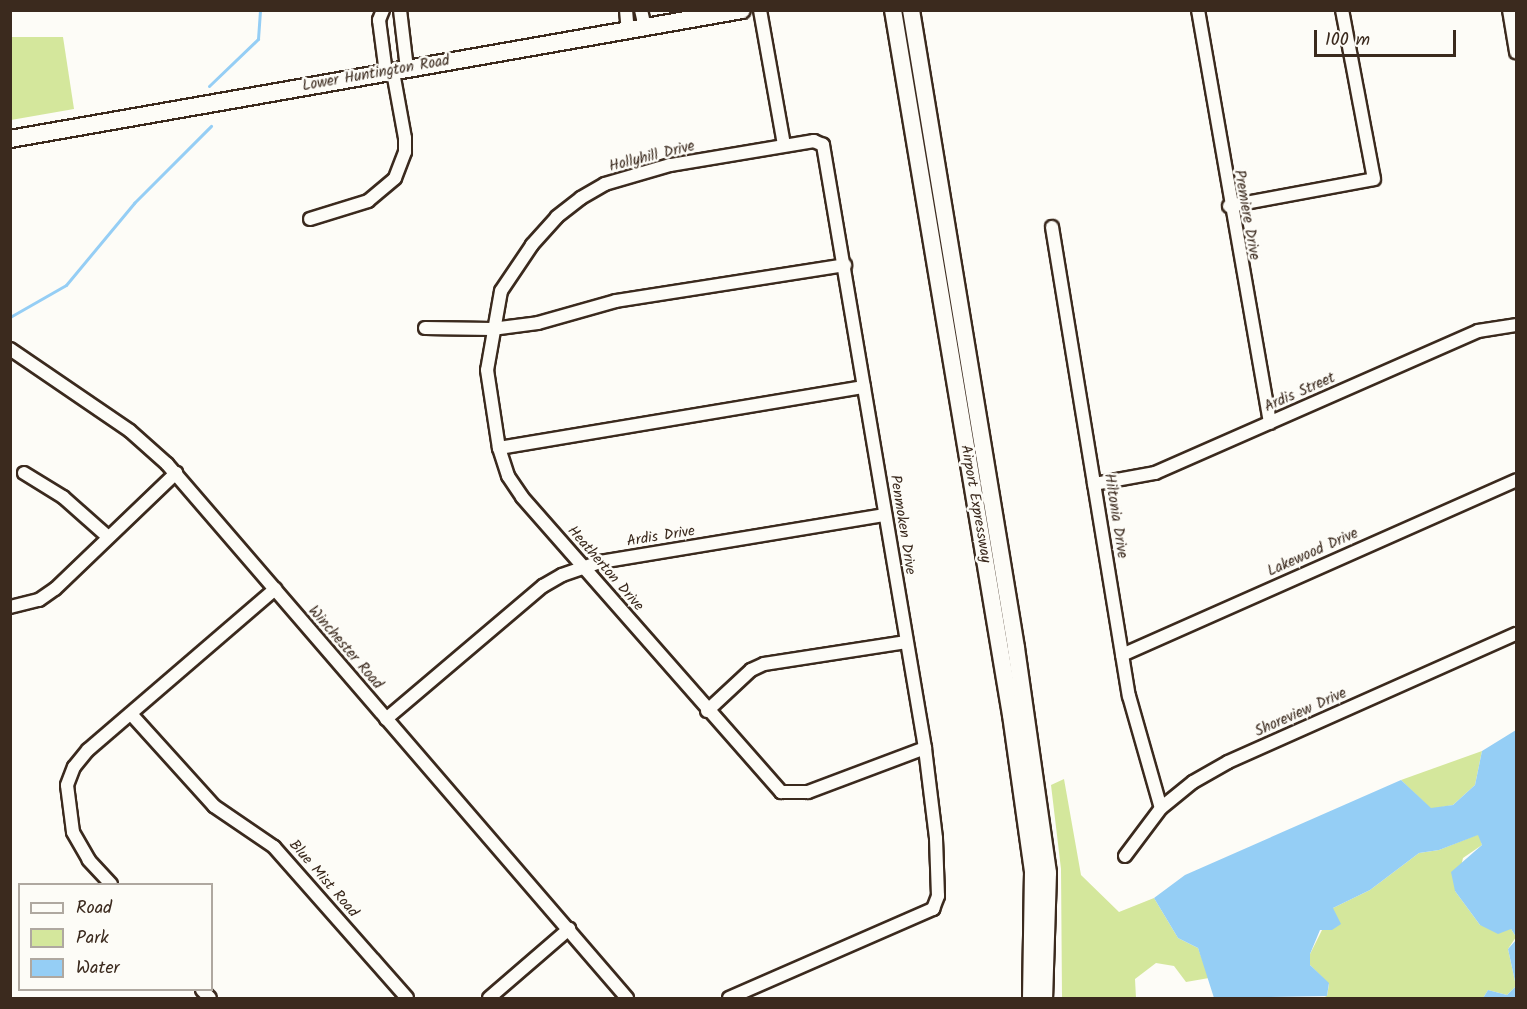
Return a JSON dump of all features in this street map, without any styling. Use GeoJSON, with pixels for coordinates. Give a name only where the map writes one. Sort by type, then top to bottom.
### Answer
{"type":"FeatureCollection","features":[{"type":"Feature","properties":{"kind":"main road","name":"Lower Huntington Road"},"geometry":{"type":"LineString","coordinates":[[10,139],[742,10]]}},
{"type":"Feature","properties":{"kind":"main road","name":"Airport Expressway"},"geometry":{"type":"LineString","coordinates":[[893,10],[1011,715],[1033,872],[1031,999]]}},
{"type":"Feature","properties":{"kind":"main road","name":"Airport Expressway"},"geometry":{"type":"LineString","coordinates":[[911,10],[1016,648],[1048,873],[1044,999]]}},
{"type":"Feature","properties":{"kind":"street"},"geometry":{"type":"LineString","coordinates":[[310,219],[369,201],[395,178],[401,165],[405,138],[395,71],[379,20],[383,10]]}},
{"type":"Feature","properties":{"kind":"street"},"geometry":{"type":"LineString","coordinates":[[395,71],[400,10]]}},
{"type":"Feature","properties":{"kind":"street"},"geometry":{"type":"LineString","coordinates":[[626,10],[636,29]]}},
{"type":"Feature","properties":{"kind":"street"},"geometry":{"type":"LineString","coordinates":[[636,29],[641,10]]}},
{"type":"Feature","properties":{"kind":"street"},"geometry":{"type":"LineString","coordinates":[[760,10],[784,145]]}},
{"type":"Feature","properties":{"kind":"street","name":"Premiere Drive"},"geometry":{"type":"LineString","coordinates":[[1198,10],[1229,206],[1270,423]]}},
{"type":"Feature","properties":{"kind":"street"},"geometry":{"type":"LineString","coordinates":[[1229,206],[1374,179],[1342,10]]}},
{"type":"Feature","properties":{"kind":"street"},"geometry":{"type":"LineString","coordinates":[[1509,10],[1516,52]]}},
{"type":"Feature","properties":{"kind":"street","name":"Hollyhill Drive"},"geometry":{"type":"LineString","coordinates":[[492,329],[501,291],[512,273],[557,217],[581,198],[605,184],[670,165],[814,141],[824,145]]}},
{"type":"Feature","properties":{"kind":"street","name":"Penmoken Drive"},"geometry":{"type":"LineString","coordinates":[[729,999],[933,909],[938,896],[936,838],[924,748],[824,145]]}},
{"type":"Feature","properties":{"kind":"street","name":"Hiltonia Drive"},"geometry":{"type":"LineString","coordinates":[[1052,227],[1122,655],[1138,734],[1161,808]]}},
{"type":"Feature","properties":{"kind":"street"},"geometry":{"type":"LineString","coordinates":[[425,328],[492,329],[538,323],[616,301],[844,265]]}},
{"type":"Feature","properties":{"kind":"street","name":"Ardis Street"},"geometry":{"type":"LineString","coordinates":[[1094,484],[1155,472],[1478,331],[1516,325]]}},
{"type":"Feature","properties":{"kind":"street","name":"Heatherton Drive"},"geometry":{"type":"LineString","coordinates":[[492,329],[487,370],[499,448],[508,476],[522,497],[780,792],[808,792],[924,748]]}},
{"type":"Feature","properties":{"kind":"street","name":"Winchester Road"},"geometry":{"type":"LineString","coordinates":[[10,349],[130,431],[176,473],[627,999]]}},
{"type":"Feature","properties":{"kind":"street"},"geometry":{"type":"LineString","coordinates":[[499,448],[864,387]]}},
{"type":"Feature","properties":{"kind":"street"},"geometry":{"type":"LineString","coordinates":[[24,473],[63,496],[108,537]]}},
{"type":"Feature","properties":{"kind":"street"},"geometry":{"type":"LineString","coordinates":[[10,607],[39,600],[55,589],[176,473]]}},
{"type":"Feature","properties":{"kind":"street","name":"Lakewood Drive"},"geometry":{"type":"LineString","coordinates":[[1122,655],[1516,480]]}},
{"type":"Feature","properties":{"kind":"street","name":"Ardis Drive"},"geometry":{"type":"LineString","coordinates":[[386,719],[543,586],[584,568],[600,562],[885,515]]}},
{"type":"Feature","properties":{"kind":"street"},"geometry":{"type":"LineString","coordinates":[[109,883],[89,860],[73,832],[67,785],[88,750],[275,589]]}},
{"type":"Feature","properties":{"kind":"street","name":"Shoreview Drive"},"geometry":{"type":"LineString","coordinates":[[1125,856],[1161,808],[1193,782],[1228,762],[1516,634]]}},
{"type":"Feature","properties":{"kind":"street"},"geometry":{"type":"LineString","coordinates":[[707,711],[751,670],[764,664],[906,642]]}},
{"type":"Feature","properties":{"kind":"street","name":"Blue Mist Road"},"geometry":{"type":"LineString","coordinates":[[131,714],[214,806],[274,847],[407,999]]}},
{"type":"Feature","properties":{"kind":"street"},"geometry":{"type":"LineString","coordinates":[[489,999],[569,929]]}},
{"type":"Feature","properties":{"kind":"green space"},"geometry":{"type":"Polygon","coordinates":[[[11,37],[63,37],[74,109],[11,120],[11,37]]]}},
{"type":"Feature","properties":{"kind":"green space"},"geometry":{"type":"Polygon","coordinates":[[[1482,751],[1475,785],[1453,805],[1431,809],[1401,780],[1482,751]]]}},
{"type":"Feature","properties":{"kind":"green space"},"geometry":{"type":"Polygon","coordinates":[[[1064,779],[1081,875],[1119,912],[1154,898],[1178,938],[1198,948],[1209,978],[1186,982],[1174,966],[1156,963],[1135,979],[1136,998],[1062,998],[1061,869],[1051,785],[1064,779]]]}},
{"type":"Feature","properties":{"kind":"green space"},"geometry":{"type":"Polygon","coordinates":[[[1479,834],[1482,845],[1463,858],[1455,891],[1480,925],[1511,929],[1516,937],[1508,949],[1516,986],[1507,995],[1488,990],[1483,998],[1322,998],[1327,996],[1329,984],[1310,965],[1310,954],[1333,908],[1370,890],[1419,853],[1439,850],[1479,834]]]}},
{"type":"Feature","properties":{"kind":"water"},"geometry":{"type":"Polygon","coordinates":[[[1516,730],[1516,937],[1511,929],[1498,934],[1480,925],[1455,891],[1451,872],[1482,845],[1478,835],[1439,850],[1419,853],[1370,890],[1333,908],[1341,924],[1332,930],[1320,930],[1310,954],[1310,965],[1329,983],[1327,996],[1214,998],[1198,948],[1178,938],[1154,898],[1185,875],[1401,780],[1431,808],[1453,805],[1475,785],[1482,751],[1516,730]]]}},
{"type":"Feature","properties":{"kind":"water"},"geometry":{"type":"Polygon","coordinates":[[[1516,940],[1516,986],[1508,949],[1516,940]]]}},
{"type":"Feature","properties":{"kind":"water"},"geometry":{"type":"Polygon","coordinates":[[[1516,986],[1516,998],[1483,998],[1488,990],[1507,995],[1516,986]]]}},
{"type":"Feature","properties":{"kind":"waterway"},"geometry":{"type":"LineString","coordinates":[[209,86],[258,39],[260,10]]}},
{"type":"Feature","properties":{"kind":"waterway"},"geometry":{"type":"LineString","coordinates":[[10,317],[66,285],[134,203],[211,126]]}}]}
